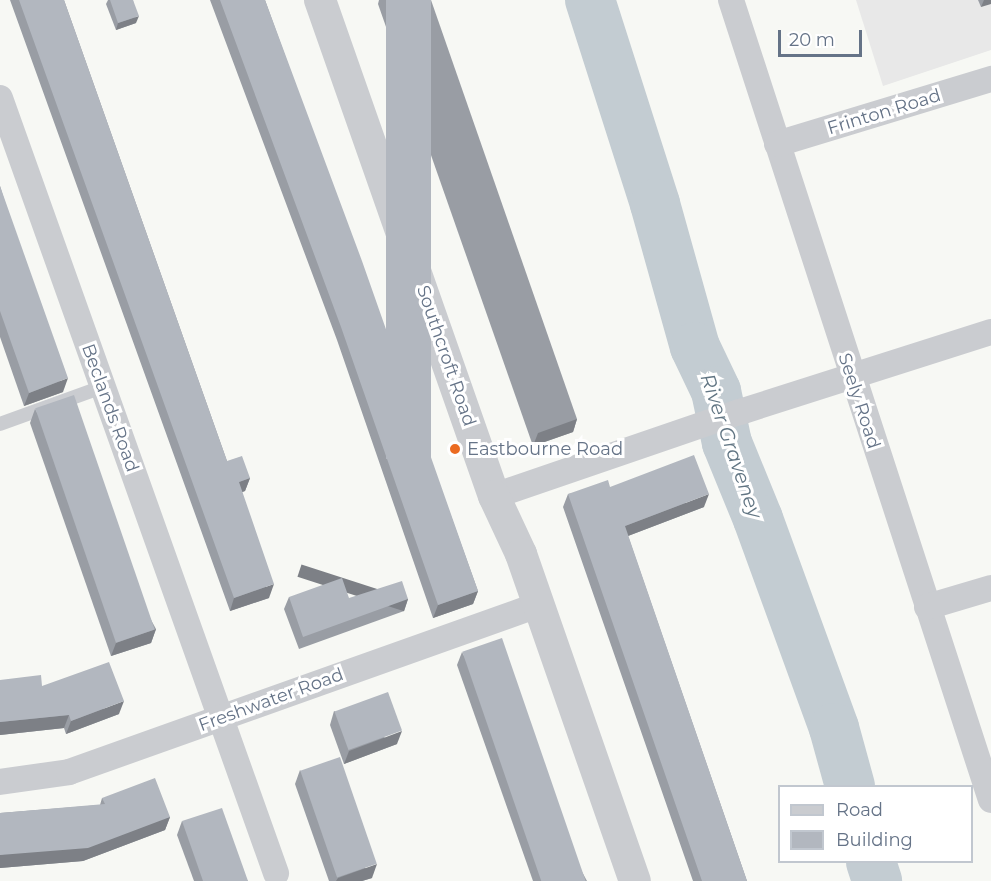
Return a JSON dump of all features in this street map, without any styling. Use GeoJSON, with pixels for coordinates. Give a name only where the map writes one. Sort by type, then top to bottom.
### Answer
{"type":"FeatureCollection","features":[{"type":"Feature","properties":{"kind":"street","name":"Southcroft Road"},"geometry":{"type":"LineString","coordinates":[[320,0],[494,496],[521,554],[635,881]]}},
{"type":"Feature","properties":{"kind":"street","name":"Seely Road"},"geometry":{"type":"LineString","coordinates":[[731,0],[991,800]]}},
{"type":"Feature","properties":{"kind":"street","name":"Frinton Road"},"geometry":{"type":"LineString","coordinates":[[777,144],[991,79]]}},
{"type":"Feature","properties":{"kind":"street","name":"Beclands Road"},"geometry":{"type":"LineString","coordinates":[[0,98],[276,873]]}},
{"type":"Feature","properties":{"kind":"street"},"geometry":{"type":"LineString","coordinates":[[494,496],[740,412],[991,332]]}},
{"type":"Feature","properties":{"kind":"street"},"geometry":{"type":"LineString","coordinates":[[927,607],[991,588]]}},
{"type":"Feature","properties":{"kind":"street","name":"Freshwater Road"},"geometry":{"type":"LineString","coordinates":[[0,782],[69,772],[539,605]]}},
{"type":"Feature","properties":{"kind":"lane"},"geometry":{"type":"LineString","coordinates":[[0,424],[102,387]]}},
{"type":"Feature","properties":{"kind":"shaded area"},"geometry":{"type":"Polygon","coordinates":[[[856,0],[991,0],[991,50],[883,86],[856,0]]]}},
{"type":"Feature","properties":{"kind":"building"},"geometry":{"type":"Polygon","coordinates":[[[19,0],[64,0],[227,461],[242,456],[250,478],[239,482],[274,584],[234,598],[19,0]]]}},
{"type":"Feature","properties":{"kind":"building"},"geometry":{"type":"Polygon","coordinates":[[[110,0],[133,0],[139,16],[118,23],[110,0]]]}},
{"type":"Feature","properties":{"kind":"building"},"geometry":{"type":"Polygon","coordinates":[[[220,0],[265,0],[362,261],[478,591],[438,605],[341,327],[220,0]]]}},
{"type":"Feature","properties":{"kind":"building"},"geometry":{"type":"Polygon","coordinates":[[[386,0],[431,0],[431,459],[386,459],[386,0]]]}},
{"type":"Feature","properties":{"kind":"building"},"geometry":{"type":"Polygon","coordinates":[[[0,186],[68,378],[29,393],[0,311],[0,186]]]}},
{"type":"Feature","properties":{"kind":"building"},"geometry":{"type":"Polygon","coordinates":[[[74,395],[155,629],[116,643],[35,408],[74,395]]]}},
{"type":"Feature","properties":{"kind":"building"},"geometry":{"type":"Polygon","coordinates":[[[694,455],[709,494],[625,526],[747,881],[702,881],[568,494],[608,480],[610,487],[694,455]]]}},
{"type":"Feature","properties":{"kind":"building"},"geometry":{"type":"Polygon","coordinates":[[[342,578],[349,598],[402,581],[408,599],[303,637],[289,597],[342,578]]]}},
{"type":"Feature","properties":{"kind":"building"},"geometry":{"type":"Polygon","coordinates":[[[502,638],[586,881],[541,881],[462,652],[502,638]]]}},
{"type":"Feature","properties":{"kind":"building"},"geometry":{"type":"Polygon","coordinates":[[[109,662],[124,701],[71,721],[69,715],[0,722],[0,680],[41,675],[42,686],[109,662]]]}},
{"type":"Feature","properties":{"kind":"building"},"geometry":{"type":"Polygon","coordinates":[[[388,692],[402,731],[348,750],[334,711],[388,692]]]}},
{"type":"Feature","properties":{"kind":"building"},"geometry":{"type":"Polygon","coordinates":[[[340,757],[377,864],[337,878],[300,771],[340,757]]]}},
{"type":"Feature","properties":{"kind":"building"},"geometry":{"type":"Polygon","coordinates":[[[155,778],[170,817],[88,848],[0,855],[0,813],[105,804],[102,798],[155,778]]]}},
{"type":"Feature","properties":{"kind":"building"},"geometry":{"type":"Polygon","coordinates":[[[222,808],[248,881],[203,881],[182,821],[222,808]]]}},
{"type":"Feature","properties":{"kind":"waterway","name":"River Graveney"},"geometry":{"type":"LineString","coordinates":[[590,0],[655,204],[695,347],[716,391],[727,443],[758,519],[834,728],[850,785]]}},
{"type":"Feature","properties":{"kind":"waterway","name":"River Graveney"},"geometry":{"type":"LineString","coordinates":[[871,863],[877,881]]}},
{"type":"Feature","properties":{"kind":"place","name":"Eastbourne Road"},"geometry":{"type":"Point","coordinates":[455,449]}}]}
